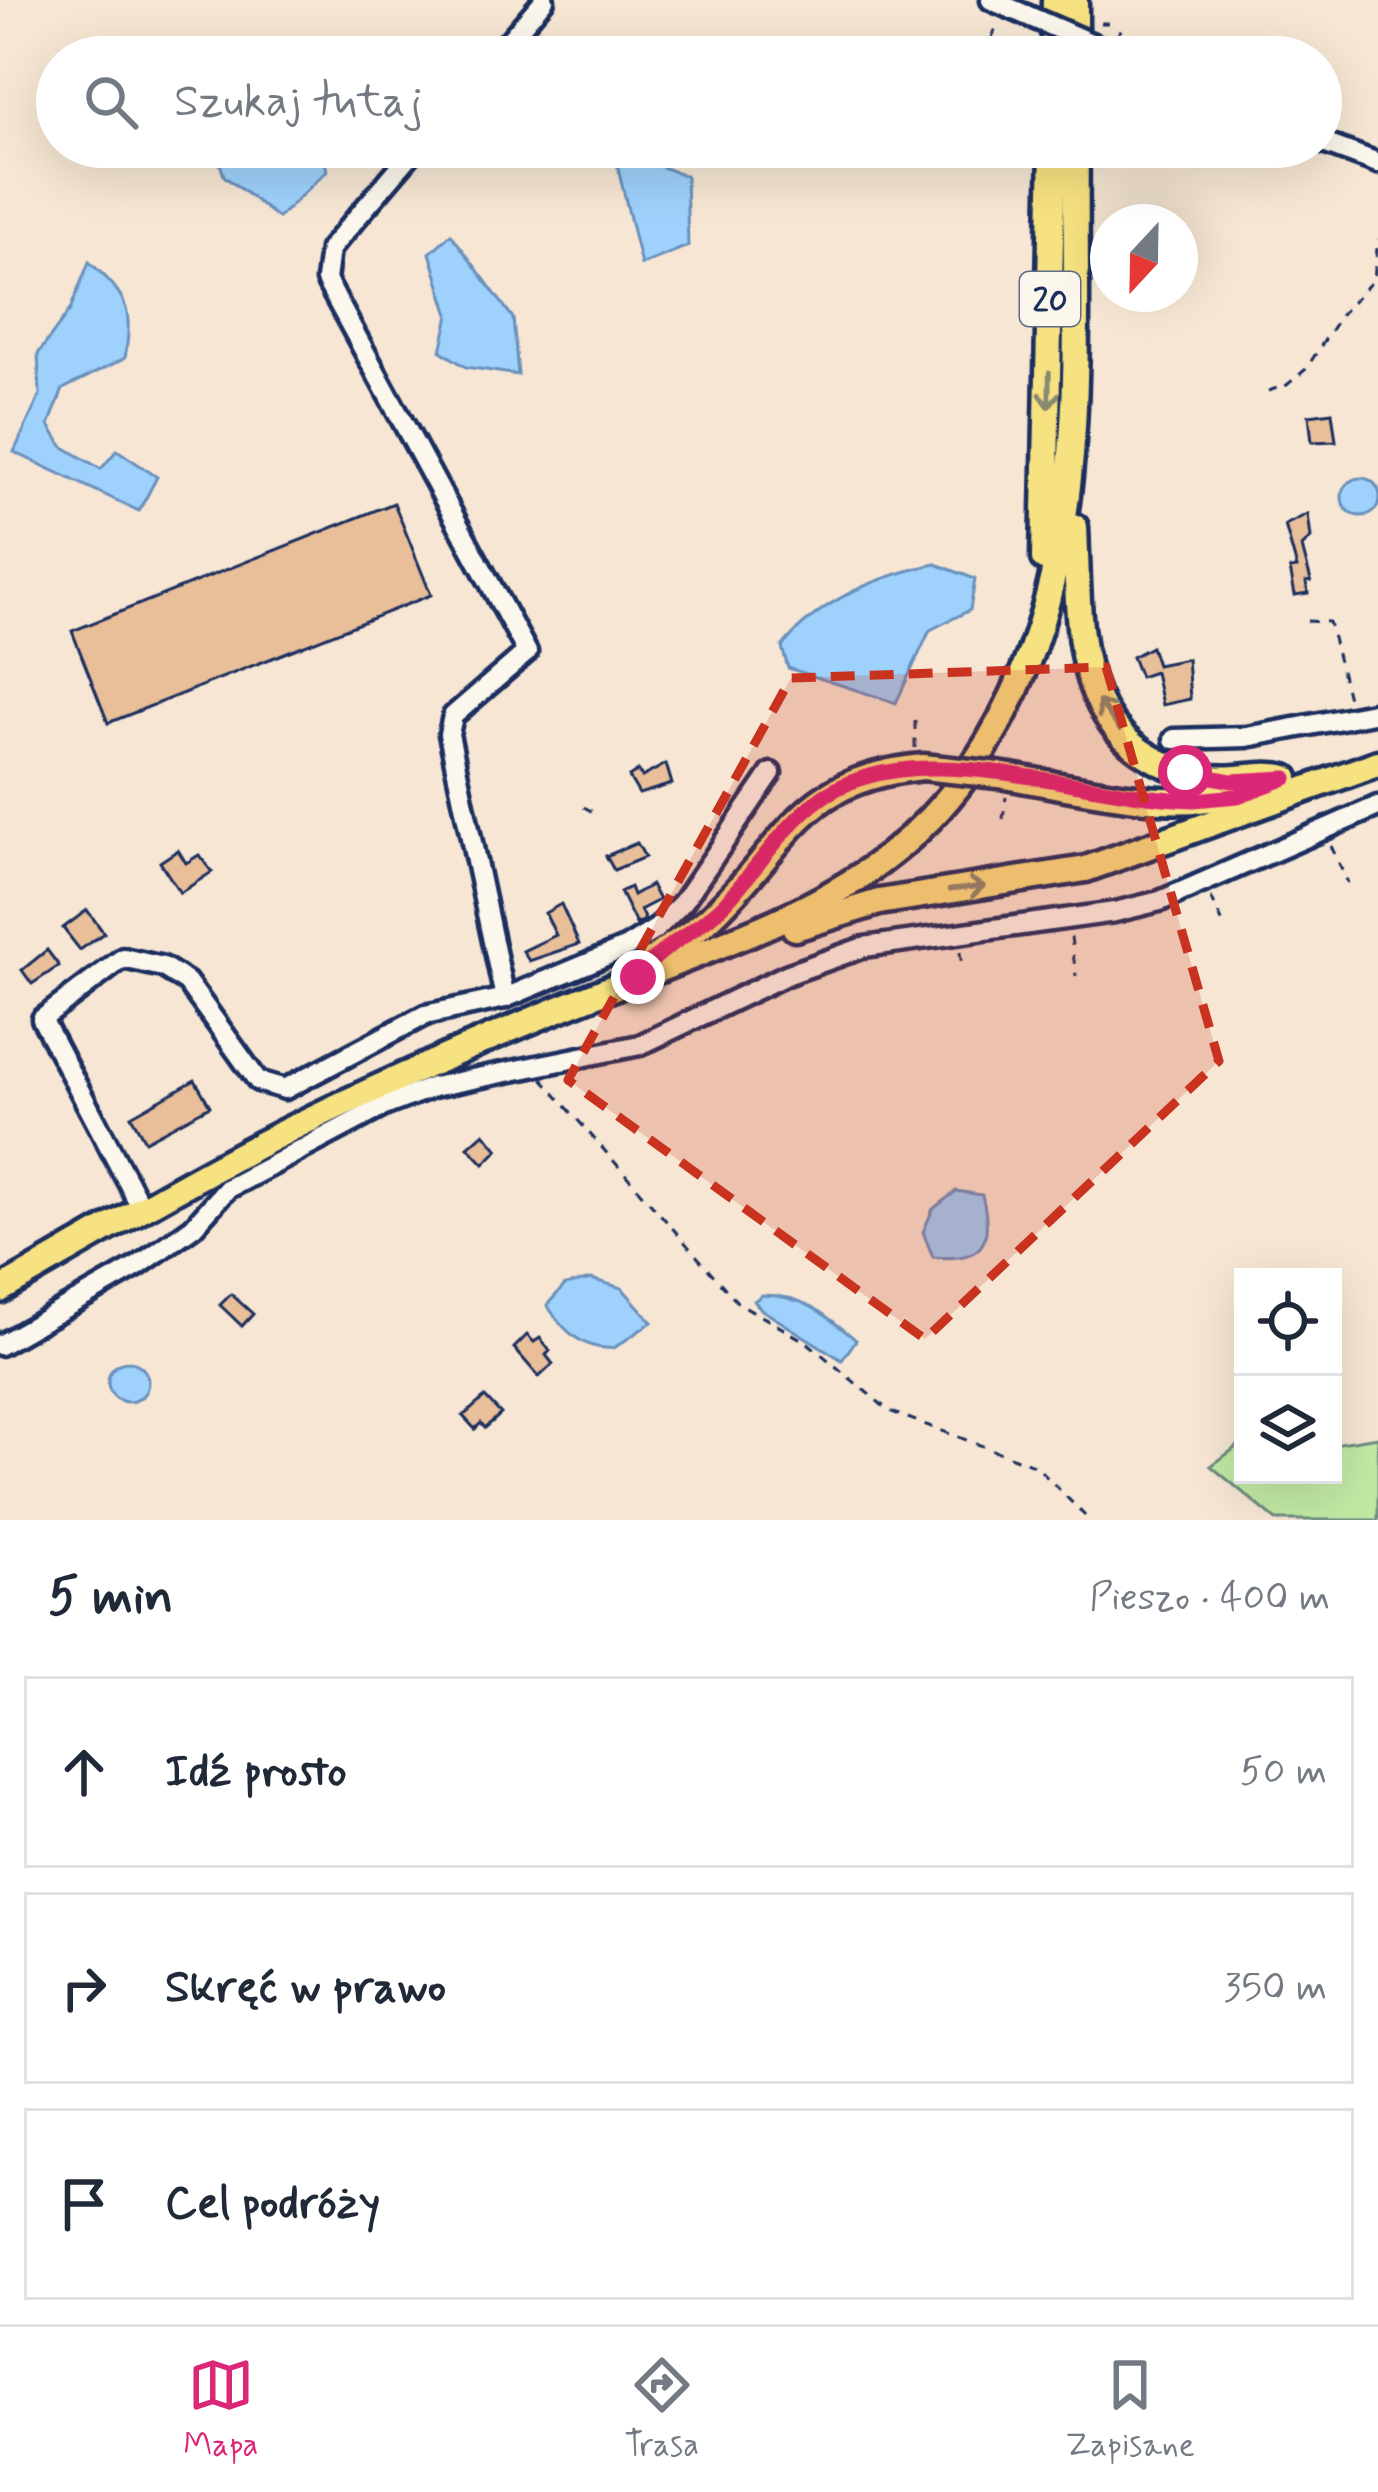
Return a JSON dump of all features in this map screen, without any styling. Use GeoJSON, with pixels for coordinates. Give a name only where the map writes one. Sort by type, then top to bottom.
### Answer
{"type":"FeatureCollection","features":[{"type":"Feature","properties":{"kind":"main road"},"geometry":{"type":"LineString","coordinates":[[1054,36],[1055,0]]}},
{"type":"Feature","properties":{"kind":"main road"},"geometry":{"type":"LineString","coordinates":[[1075,0],[1075,36]]}},
{"type":"Feature","properties":{"kind":"main road","name":"20"},"geometry":{"type":"LineString","coordinates":[[1040,620],[1052,168]]}},
{"type":"Feature","properties":{"kind":"main road","name":"20"},"geometry":{"type":"LineString","coordinates":[[0,1290],[345,1102],[638,977],[779,925],[871,872],[954,792],[1016,690],[1060,549],[1070,435],[1076,168]]}},
{"type":"Feature","properties":{"kind":"main road"},"geometry":{"type":"LineString","coordinates":[[1070,435],[1078,643],[1099,703],[1132,742],[1168,766],[1210,778],[1286,778]]}},
{"type":"Feature","properties":{"kind":"main road"},"geometry":{"type":"LineString","coordinates":[[638,977],[649,961],[710,918],[814,803],[848,782],[923,767],[1194,800],[1238,796],[1378,752]]}},
{"type":"Feature","properties":{"kind":"main road"},"geometry":{"type":"LineString","coordinates":[[779,925],[798,929],[879,902],[1086,869],[1378,763]]}},
{"type":"Feature","properties":{"kind":"street"},"geometry":{"type":"LineString","coordinates":[[513,36],[544,0]]}},
{"type":"Feature","properties":{"kind":"street"},"geometry":{"type":"LineString","coordinates":[[997,7],[1082,36]]}},
{"type":"Feature","properties":{"kind":"street"},"geometry":{"type":"LineString","coordinates":[[1342,150],[1378,163]]}},
{"type":"Feature","properties":{"kind":"street"},"geometry":{"type":"LineString","coordinates":[[399,168],[329,249],[326,280],[527,652],[453,716],[449,734],[505,998]]}},
{"type":"Feature","properties":{"kind":"street"},"geometry":{"type":"LineString","coordinates":[[1174,739],[1246,737],[1378,712]]}},
{"type":"Feature","properties":{"kind":"street"},"geometry":{"type":"LineString","coordinates":[[142,1209],[42,1018],[123,958],[163,967],[187,982],[258,1081],[285,1089],[425,1016],[505,998],[627,947],[656,929],[683,902],[771,772]]}},
{"type":"Feature","properties":{"kind":"street"},"geometry":{"type":"LineString","coordinates":[[0,1346],[138,1267],[193,1227],[226,1189],[400,1100],[464,1078],[640,1045],[786,975],[864,947],[1115,912],[1205,884],[1378,806]]}},
{"type":"Feature","properties":{"kind":"path"},"geometry":{"type":"LineString","coordinates":[[1101,23],[1108,23]]}},
{"type":"Feature","properties":{"kind":"path"},"geometry":{"type":"LineString","coordinates":[[1120,36],[1125,24]]}},
{"type":"Feature","properties":{"kind":"path"},"geometry":{"type":"LineString","coordinates":[[1268,391],[1288,385],[1306,369],[1342,314],[1374,279],[1378,239]]}},
{"type":"Feature","properties":{"kind":"path"},"geometry":{"type":"LineString","coordinates":[[1307,621],[1329,622],[1352,718]]}},
{"type":"Feature","properties":{"kind":"path"},"geometry":{"type":"LineString","coordinates":[[584,807],[595,813]]}},
{"type":"Feature","properties":{"kind":"path"},"geometry":{"type":"LineString","coordinates":[[1323,830],[1348,883]]}},
{"type":"Feature","properties":{"kind":"path"},"geometry":{"type":"LineString","coordinates":[[1205,884],[1225,928]]}},
{"type":"Feature","properties":{"kind":"path"},"geometry":{"type":"LineString","coordinates":[[1069,918],[1076,976]]}},
{"type":"Feature","properties":{"kind":"path"},"geometry":{"type":"LineString","coordinates":[[550,1095],[737,1302],[808,1343],[889,1411],[1036,1466],[1089,1520]]}},
{"type":"Feature","properties":{"kind":"highlighted area"},"geometry":{"type":"Polygon","coordinates":[[[1106,667],[1219,1061],[925,1339],[568,1080],[791,678],[1106,667]]]}},
{"type":"Feature","properties":{"kind":"green space"},"geometry":{"type":"Polygon","coordinates":[[[1378,1437],[1378,1520],[1276,1520],[1211,1466],[1234,1449],[1234,1484],[1342,1484],[1342,1443],[1378,1437]]]}},
{"type":"Feature","properties":{"kind":"water"},"geometry":{"type":"Polygon","coordinates":[[[222,168],[327,171],[278,218],[224,176],[222,168]]]}},
{"type":"Feature","properties":{"kind":"water"},"geometry":{"type":"Polygon","coordinates":[[[618,168],[665,168],[686,176],[688,246],[641,265],[618,168]]]}},
{"type":"Feature","properties":{"kind":"water"},"geometry":{"type":"Polygon","coordinates":[[[451,234],[513,318],[518,375],[466,367],[441,351],[449,315],[430,253],[451,234]]]}},
{"type":"Feature","properties":{"kind":"water"},"geometry":{"type":"Polygon","coordinates":[[[89,262],[125,304],[125,358],[63,389],[49,425],[62,446],[101,469],[117,450],[157,477],[139,511],[14,452],[40,395],[38,354],[70,310],[89,262]]]}},
{"type":"Feature","properties":{"kind":"water"},"geometry":{"type":"Polygon","coordinates":[[[1354,479],[1374,484],[1379,504],[1368,515],[1354,515],[1343,504],[1343,490],[1354,479]]]}},
{"type":"Feature","properties":{"kind":"water"},"geometry":{"type":"Polygon","coordinates":[[[936,564],[975,579],[970,610],[930,630],[896,703],[788,668],[782,647],[814,615],[872,583],[936,564]]]}},
{"type":"Feature","properties":{"kind":"water"},"geometry":{"type":"Polygon","coordinates":[[[956,1191],[982,1195],[985,1237],[981,1246],[964,1256],[933,1257],[923,1232],[933,1209],[956,1191]]]}},
{"type":"Feature","properties":{"kind":"water"},"geometry":{"type":"Polygon","coordinates":[[[591,1279],[622,1288],[652,1322],[614,1348],[593,1346],[575,1337],[547,1305],[565,1285],[591,1279]]]}},
{"type":"Feature","properties":{"kind":"water"},"geometry":{"type":"Polygon","coordinates":[[[762,1295],[802,1302],[856,1340],[842,1360],[762,1310],[754,1301],[762,1295]]]}},
{"type":"Feature","properties":{"kind":"water"},"geometry":{"type":"Polygon","coordinates":[[[128,1362],[142,1368],[148,1382],[142,1396],[128,1402],[114,1396],[108,1382],[114,1368],[128,1362]]]}},
{"type":"Feature","properties":{"kind":"building"},"geometry":{"type":"Polygon","coordinates":[[[1332,412],[1336,441],[1312,442],[1309,415],[1332,412]]]}},
{"type":"Feature","properties":{"kind":"building"},"geometry":{"type":"Polygon","coordinates":[[[394,503],[431,595],[108,723],[72,631],[394,503]]]}},
{"type":"Feature","properties":{"kind":"building"},"geometry":{"type":"Polygon","coordinates":[[[1308,514],[1311,538],[1302,547],[1311,581],[1306,582],[1308,593],[1295,595],[1290,569],[1297,568],[1285,525],[1308,514]]]}},
{"type":"Feature","properties":{"kind":"building"},"geometry":{"type":"Polygon","coordinates":[[[1151,647],[1157,665],[1187,659],[1190,699],[1162,705],[1155,672],[1140,677],[1132,657],[1151,647]]]}},
{"type":"Feature","properties":{"kind":"building"},"geometry":{"type":"Polygon","coordinates":[[[666,764],[672,784],[639,794],[629,777],[638,771],[642,777],[666,764]]]}},
{"type":"Feature","properties":{"kind":"building"},"geometry":{"type":"Polygon","coordinates":[[[637,843],[645,857],[614,870],[606,856],[637,843]]]}},
{"type":"Feature","properties":{"kind":"building"},"geometry":{"type":"Polygon","coordinates":[[[178,850],[186,863],[199,855],[212,872],[180,893],[160,862],[178,850]]]}},
{"type":"Feature","properties":{"kind":"building"},"geometry":{"type":"Polygon","coordinates":[[[651,885],[659,900],[640,910],[645,920],[636,924],[620,892],[630,887],[633,895],[651,885]]]}},
{"type":"Feature","properties":{"kind":"building"},"geometry":{"type":"Polygon","coordinates":[[[561,904],[579,944],[529,961],[523,951],[556,935],[545,913],[561,904]]]}},
{"type":"Feature","properties":{"kind":"building"},"geometry":{"type":"Polygon","coordinates":[[[87,910],[104,933],[80,950],[63,928],[87,910]]]}},
{"type":"Feature","properties":{"kind":"building"},"geometry":{"type":"Polygon","coordinates":[[[47,950],[59,966],[32,984],[22,970],[47,950]]]}},
{"type":"Feature","properties":{"kind":"building"},"geometry":{"type":"Polygon","coordinates":[[[195,1080],[210,1106],[145,1141],[131,1116],[195,1080]]]}},
{"type":"Feature","properties":{"kind":"building"},"geometry":{"type":"Polygon","coordinates":[[[484,1133],[498,1150],[484,1164],[468,1147],[484,1133]]]}},
{"type":"Feature","properties":{"kind":"building"},"geometry":{"type":"Polygon","coordinates":[[[231,1294],[253,1314],[242,1326],[220,1305],[231,1294]]]}},
{"type":"Feature","properties":{"kind":"building"},"geometry":{"type":"Polygon","coordinates":[[[527,1335],[534,1342],[540,1338],[550,1351],[546,1355],[553,1364],[539,1377],[514,1348],[527,1335]]]}},
{"type":"Feature","properties":{"kind":"building"},"geometry":{"type":"Polygon","coordinates":[[[485,1397],[501,1414],[485,1428],[481,1423],[475,1429],[463,1416],[485,1397]]]}},
{"type":"Feature","properties":{"kind":"route"},"geometry":{"type":"LineString","coordinates":[[638,977],[649,961],[710,918],[814,803],[848,782],[878,772],[923,767],[1194,800],[1238,796],[1286,778],[1275,775],[1232,781],[1185,772]]}}]}
